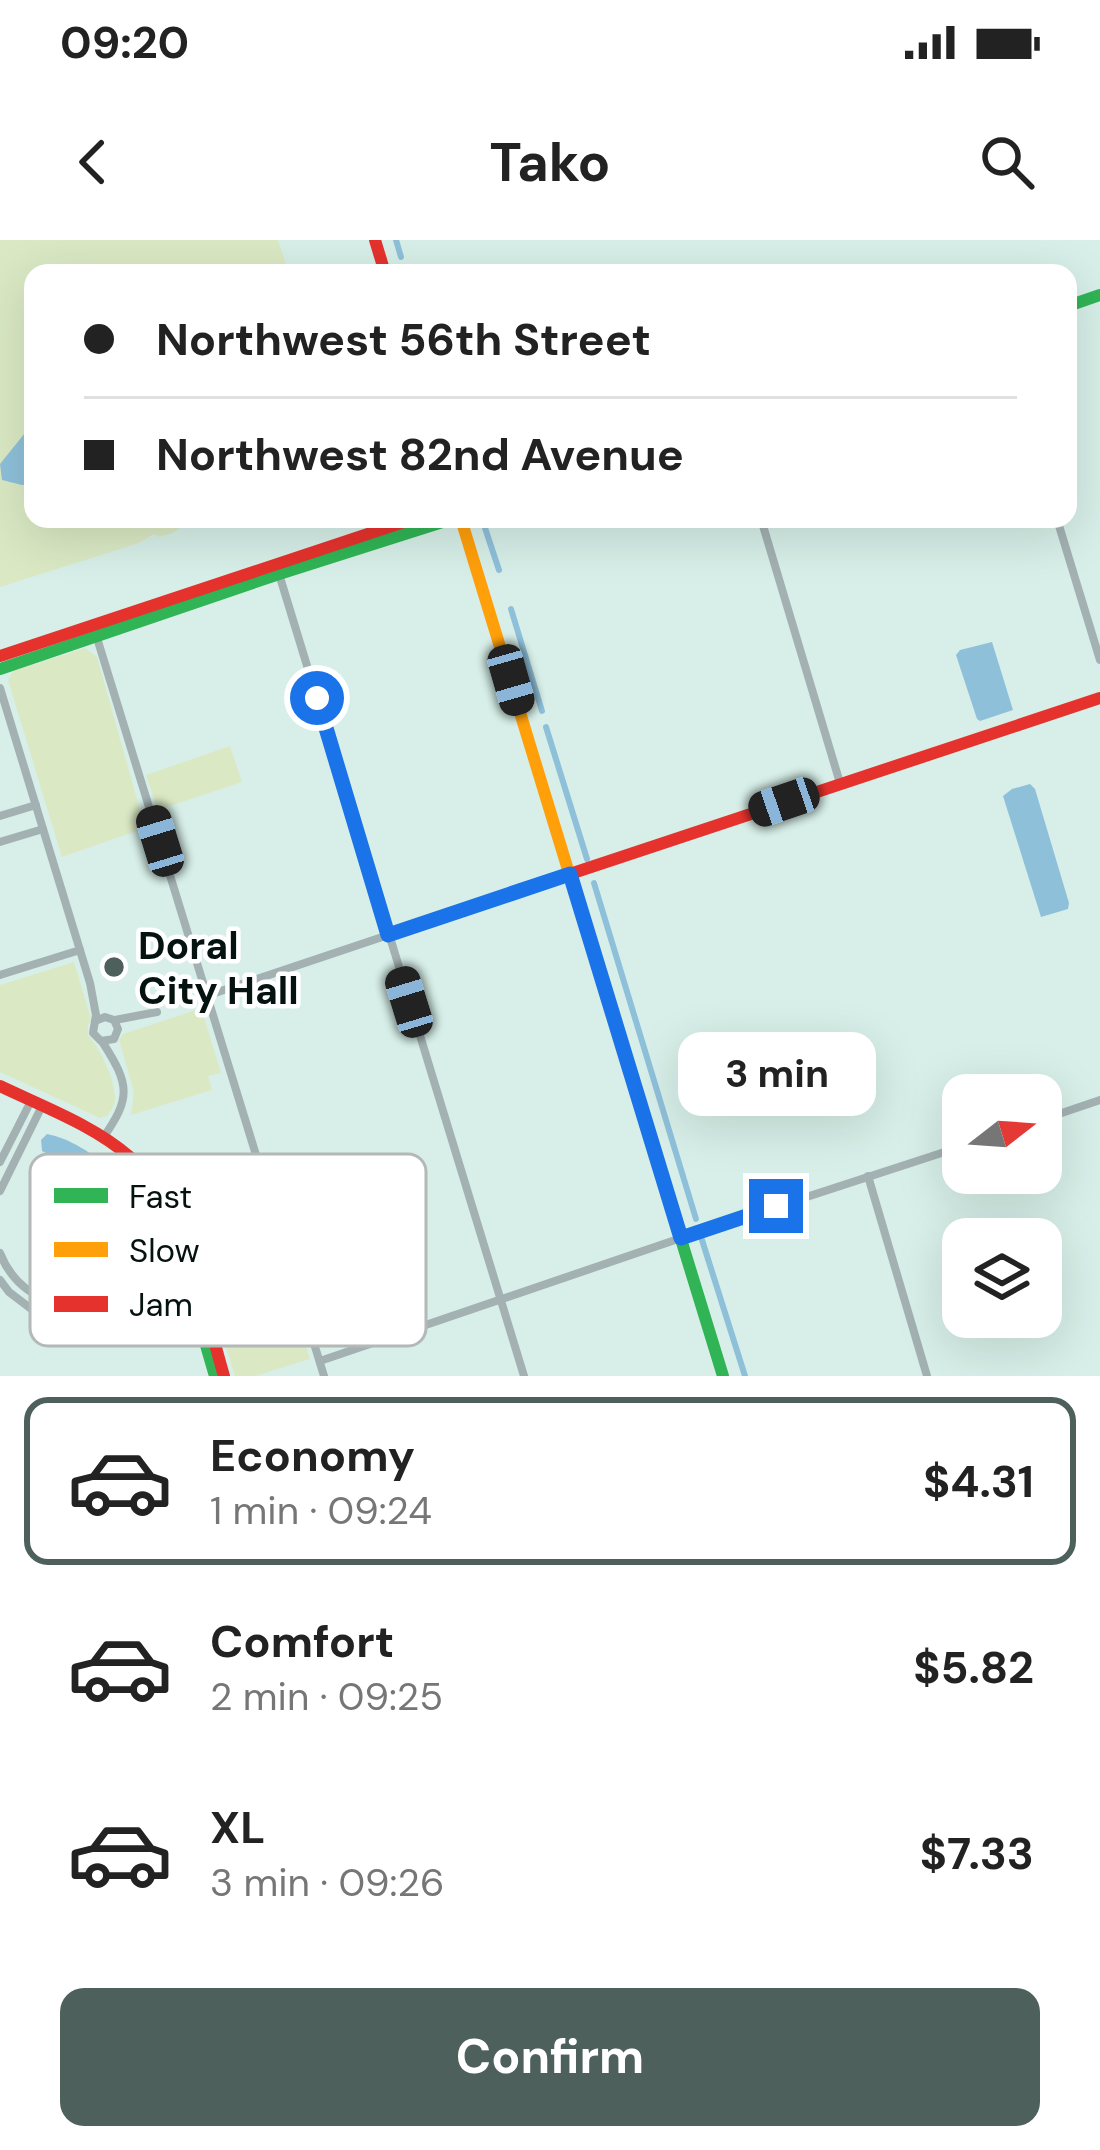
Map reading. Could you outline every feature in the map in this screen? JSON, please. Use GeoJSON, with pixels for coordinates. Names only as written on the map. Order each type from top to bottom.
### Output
{"type":"FeatureCollection","features":[{"type":"Feature","properties":{"kind":"main road"},"geometry":{"type":"LineString","coordinates":[[0,669],[388,528]]}},
{"type":"Feature","properties":{"kind":"main road"},"geometry":{"type":"LineString","coordinates":[[277,568],[420,528]]}},
{"type":"Feature","properties":{"kind":"main road"},"geometry":{"type":"LineString","coordinates":[[464,528],[723,1376]]}},
{"type":"Feature","properties":{"kind":"main road"},"geometry":{"type":"LineString","coordinates":[[0,656],[95,631]]}},
{"type":"Feature","properties":{"kind":"main road"},"geometry":{"type":"LineString","coordinates":[[570,874],[1100,698]]}},
{"type":"Feature","properties":{"kind":"main road"},"geometry":{"type":"LineString","coordinates":[[0,1086],[109,1142],[120,1154]]}},
{"type":"Feature","properties":{"kind":"main road"},"geometry":{"type":"LineString","coordinates":[[208,1346],[215,1376]]}},
{"type":"Feature","properties":{"kind":"main road"},"geometry":{"type":"LineString","coordinates":[[213,1346],[224,1376]]}},
{"type":"Feature","properties":{"kind":"street"},"geometry":{"type":"LineString","coordinates":[[764,528],[839,783]]}},
{"type":"Feature","properties":{"kind":"street"},"geometry":{"type":"LineString","coordinates":[[1060,528],[1100,660]]}},
{"type":"Feature","properties":{"kind":"street"},"geometry":{"type":"LineString","coordinates":[[277,568],[524,1376]]}},
{"type":"Feature","properties":{"kind":"street"},"geometry":{"type":"LineString","coordinates":[[95,631],[255,1154]]}},
{"type":"Feature","properties":{"kind":"street"},"geometry":{"type":"LineString","coordinates":[[0,688],[90,982],[93,1034],[116,1066],[125,1096],[109,1142]]}},
{"type":"Feature","properties":{"kind":"street"},"geometry":{"type":"LineString","coordinates":[[0,816],[36,806]]}},
{"type":"Feature","properties":{"kind":"street"},"geometry":{"type":"LineString","coordinates":[[0,842],[44,830]]}},
{"type":"Feature","properties":{"kind":"street"},"geometry":{"type":"LineString","coordinates":[[206,996],[570,874]]}},
{"type":"Feature","properties":{"kind":"street"},"geometry":{"type":"LineString","coordinates":[[0,975],[80,950]]}},
{"type":"Feature","properties":{"kind":"street"},"geometry":{"type":"LineString","coordinates":[[90,982],[111,1019],[116,1066]]}},
{"type":"Feature","properties":{"kind":"street"},"geometry":{"type":"LineString","coordinates":[[95,1022],[101,1017],[157,1012]]}},
{"type":"Feature","properties":{"kind":"street"},"geometry":{"type":"LineString","coordinates":[[102,1042],[141,1017]]}},
{"type":"Feature","properties":{"kind":"street"},"geometry":{"type":"LineString","coordinates":[[1062,1113],[1100,1100]]}},
{"type":"Feature","properties":{"kind":"street"},"geometry":{"type":"LineString","coordinates":[[0,1162],[36,1104]]}},
{"type":"Feature","properties":{"kind":"street"},"geometry":{"type":"LineString","coordinates":[[0,1191],[36,1104]]}},
{"type":"Feature","properties":{"kind":"street"},"geometry":{"type":"LineString","coordinates":[[426,1324],[942,1153]]}},
{"type":"Feature","properties":{"kind":"street"},"geometry":{"type":"LineString","coordinates":[[868,1177],[928,1376]]}},
{"type":"Feature","properties":{"kind":"street"},"geometry":{"type":"LineString","coordinates":[[0,1252],[11,1275],[30,1291]]}},
{"type":"Feature","properties":{"kind":"street"},"geometry":{"type":"LineString","coordinates":[[0,1280],[30,1307]]}},
{"type":"Feature","properties":{"kind":"street"},"geometry":{"type":"LineString","coordinates":[[315,1346],[324,1376]]}},
{"type":"Feature","properties":{"kind":"street"},"geometry":{"type":"LineString","coordinates":[[320,1361],[364,1346]]}},
{"type":"Feature","properties":{"kind":"green space"},"geometry":{"type":"Polygon","coordinates":[[[0,240],[278,240],[286,264],[24,264],[24,528],[180,528],[0,587],[0,240]]]}},
{"type":"Feature","properties":{"kind":"green space"},"geometry":{"type":"Polygon","coordinates":[[[85,648],[97,657],[145,828],[62,857],[8,680],[13,671],[85,648]]]}},
{"type":"Feature","properties":{"kind":"green space"},"geometry":{"type":"Polygon","coordinates":[[[230,746],[242,782],[158,810],[146,775],[230,746]]]}},
{"type":"Feature","properties":{"kind":"green space"},"geometry":{"type":"Polygon","coordinates":[[[74,962],[91,1019],[88,1035],[106,1065],[114,1091],[113,1108],[100,1118],[0,1072],[0,985],[74,962]]]}},
{"type":"Feature","properties":{"kind":"green space"},"geometry":{"type":"Polygon","coordinates":[[[202,1011],[221,1073],[208,1076],[212,1090],[131,1115],[134,1092],[119,1040],[123,1034],[202,1011]]]}},
{"type":"Feature","properties":{"kind":"green space"},"geometry":{"type":"Polygon","coordinates":[[[225,1346],[306,1346],[310,1359],[255,1376],[235,1376],[225,1346]]]}},
{"type":"Feature","properties":{"kind":"water"},"geometry":{"type":"Polygon","coordinates":[[[24,434],[24,485],[2,480],[0,464],[24,434]]]}},
{"type":"Feature","properties":{"kind":"water"},"geometry":{"type":"Polygon","coordinates":[[[992,642],[1013,710],[980,721],[956,655],[992,642]]]}},
{"type":"Feature","properties":{"kind":"water"},"geometry":{"type":"Polygon","coordinates":[[[1030,784],[1069,903],[1068,909],[1041,917],[1003,796],[1030,784]]]}},
{"type":"Feature","properties":{"kind":"water"},"geometry":{"type":"Polygon","coordinates":[[[47,1134],[90,1154],[48,1154],[42,1151],[41,1140],[47,1134]]]}},
{"type":"Feature","properties":{"kind":"waterway"},"geometry":{"type":"LineString","coordinates":[[396,240],[401,257]]}},
{"type":"Feature","properties":{"kind":"waterway"},"geometry":{"type":"LineString","coordinates":[[485,528],[499,570]]}},
{"type":"Feature","properties":{"kind":"waterway"},"geometry":{"type":"LineString","coordinates":[[511,609],[542,711]]}},
{"type":"Feature","properties":{"kind":"waterway"},"geometry":{"type":"LineString","coordinates":[[546,727],[587,859]]}},
{"type":"Feature","properties":{"kind":"waterway"},"geometry":{"type":"LineString","coordinates":[[594,883],[696,1219]]}},
{"type":"Feature","properties":{"kind":"waterway"},"geometry":{"type":"LineString","coordinates":[[702,1240],[745,1376]]}},
{"type":"Feature","properties":{"kind":"traffic: fast"},"geometry":{"type":"LineString","coordinates":[[1077,303],[1100,295]]}},
{"type":"Feature","properties":{"kind":"traffic: fast"},"geometry":{"type":"LineString","coordinates":[[0,669],[424,528]]}},
{"type":"Feature","properties":{"kind":"traffic: fast"},"geometry":{"type":"LineString","coordinates":[[637,1096],[723,1376]]}},
{"type":"Feature","properties":{"kind":"traffic: fast"},"geometry":{"type":"LineString","coordinates":[[206,1346],[215,1376]]}},
{"type":"Feature","properties":{"kind":"traffic: slow"},"geometry":{"type":"LineString","coordinates":[[464,528],[637,1096]]}},
{"type":"Feature","properties":{"kind":"traffic: jam"},"geometry":{"type":"LineString","coordinates":[[375,240],[382,264]]}},
{"type":"Feature","properties":{"kind":"traffic: jam"},"geometry":{"type":"LineString","coordinates":[[0,656],[386,528]]}},
{"type":"Feature","properties":{"kind":"traffic: jam"},"geometry":{"type":"LineString","coordinates":[[570,874],[1100,698]]}},
{"type":"Feature","properties":{"kind":"traffic: jam"},"geometry":{"type":"LineString","coordinates":[[0,1086],[68,1117],[126,1154]]}},
{"type":"Feature","properties":{"kind":"traffic: jam"},"geometry":{"type":"LineString","coordinates":[[216,1346],[224,1376]]}},
{"type":"Feature","properties":{"kind":"place","name":"Doral City Hall"},"geometry":{"type":"Point","coordinates":[114,967]}},
{"type":"Feature","properties":{"kind":"route"},"geometry":{"type":"LineString","coordinates":[[317,698],[388,935],[570,874],[681,1238],[776,1206]]}}]}
